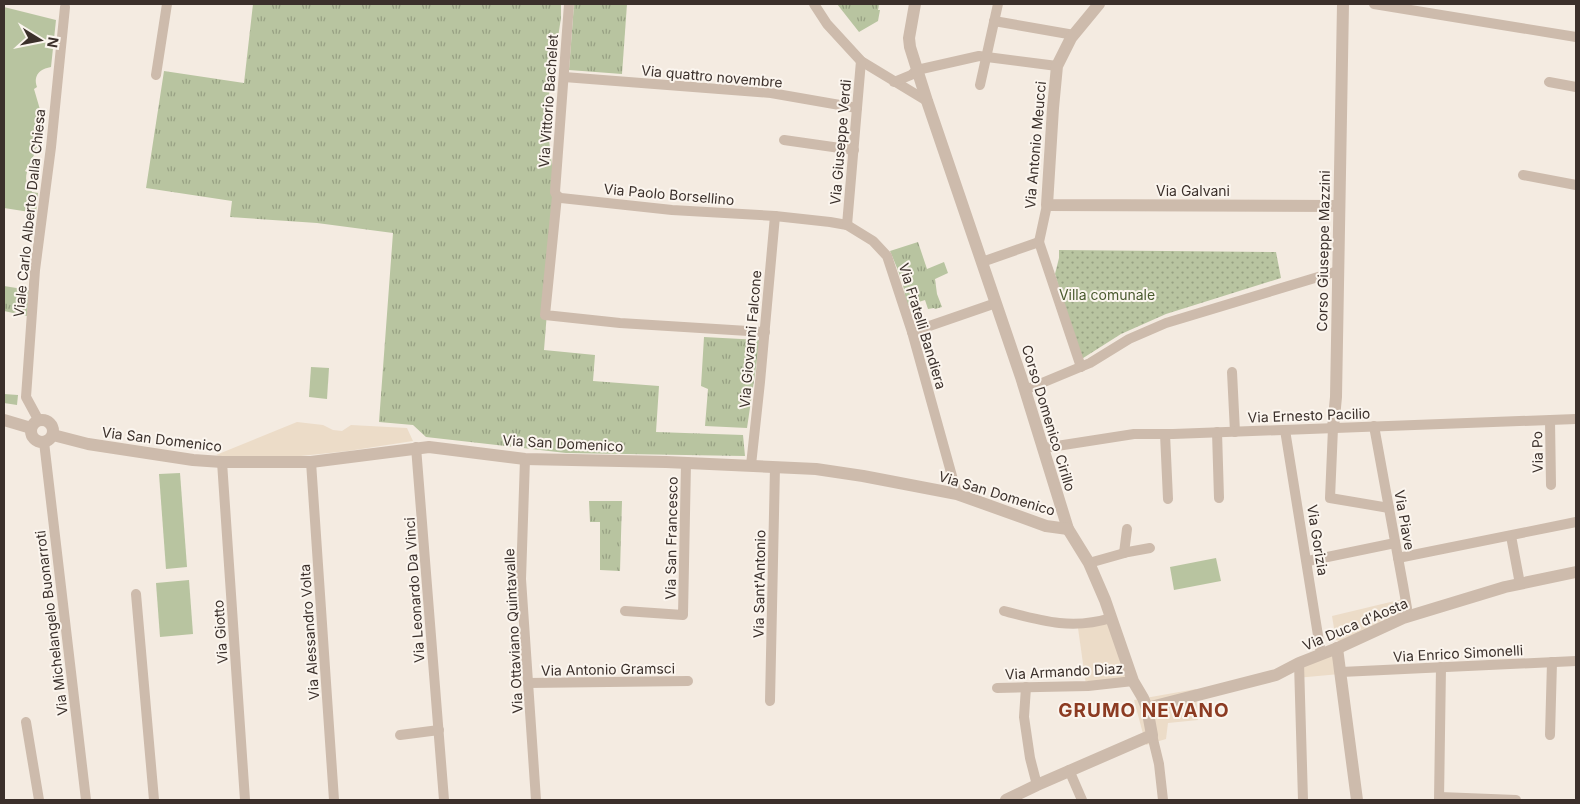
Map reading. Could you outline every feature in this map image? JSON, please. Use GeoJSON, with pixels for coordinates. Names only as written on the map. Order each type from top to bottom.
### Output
{"type":"FeatureCollection","features":[{"type":"Feature","properties":{"kind":"street"},"geometry":{"type":"LineString","coordinates":[[156,75],[166,4]]}},
{"type":"Feature","properties":{"kind":"street","name":"Via Vittorio Bachelet"},"geometry":{"type":"LineString","coordinates":[[569,4],[555,192],[559,197],[544,315],[765,332]]}},
{"type":"Feature","properties":{"kind":"street"},"geometry":{"type":"LineString","coordinates":[[814,4],[827,24],[862,61],[928,103]]}},
{"type":"Feature","properties":{"kind":"street","name":"Corso Domenico Cirillo"},"geometry":{"type":"LineString","coordinates":[[915,4],[909,38],[917,70],[1025,390],[1068,529],[1089,562],[1133,681],[1145,703],[1151,730]]}},
{"type":"Feature","properties":{"kind":"street"},"geometry":{"type":"LineString","coordinates":[[980,85],[998,4]]}},
{"type":"Feature","properties":{"kind":"street","name":"Via Antonio Meucci"},"geometry":{"type":"LineString","coordinates":[[1039,242],[1046,204],[1052,108],[1058,66],[1074,35],[1099,4]]}},
{"type":"Feature","properties":{"kind":"street","name":"Corso Giuseppe Mazzini"},"geometry":{"type":"LineString","coordinates":[[1343,4],[1336,397],[1330,498],[1389,508]]}},
{"type":"Feature","properties":{"kind":"street"},"geometry":{"type":"LineString","coordinates":[[1374,4],[1576,37]]}},
{"type":"Feature","properties":{"kind":"street","name":"Viale Carlo Alberto Dalla Chiesa"},"geometry":{"type":"LineString","coordinates":[[35,425],[26,397],[35,270],[51,147],[65,7]]}},
{"type":"Feature","properties":{"kind":"street"},"geometry":{"type":"LineString","coordinates":[[994,21],[1074,35]]}},
{"type":"Feature","properties":{"kind":"street"},"geometry":{"type":"LineString","coordinates":[[894,82],[911,75],[917,70],[979,56],[1058,66]]}},
{"type":"Feature","properties":{"kind":"street","name":"Via Giuseppe Verdi"},"geometry":{"type":"LineString","coordinates":[[847,225],[862,61]]}},
{"type":"Feature","properties":{"kind":"street","name":"Via quattro novembre"},"geometry":{"type":"LineString","coordinates":[[564,77],[771,93],[857,108]]}},
{"type":"Feature","properties":{"kind":"street"},"geometry":{"type":"LineString","coordinates":[[1549,82],[1576,86]]}},
{"type":"Feature","properties":{"kind":"street"},"geometry":{"type":"LineString","coordinates":[[784,140],[854,150]]}},
{"type":"Feature","properties":{"kind":"street"},"geometry":{"type":"LineString","coordinates":[[1523,175],[1576,185]]}},
{"type":"Feature","properties":{"kind":"street","name":"Via Paolo Borsellino"},"geometry":{"type":"LineString","coordinates":[[559,197],[672,210],[776,216]]}},
{"type":"Feature","properties":{"kind":"street","name":"Via Galvani"},"geometry":{"type":"LineString","coordinates":[[1046,204],[1339,206]]}},
{"type":"Feature","properties":{"kind":"street","name":"Via Fratelli Bandiera"},"geometry":{"type":"LineString","coordinates":[[776,216],[847,225],[873,241],[887,256],[912,332],[957,494]]}},
{"type":"Feature","properties":{"kind":"street","name":"Via Giovanni Falcone"},"geometry":{"type":"LineString","coordinates":[[751,465],[776,216]]}},
{"type":"Feature","properties":{"kind":"street"},"geometry":{"type":"LineString","coordinates":[[982,262],[1039,242],[1081,366]]}},
{"type":"Feature","properties":{"kind":"street"},"geometry":{"type":"LineString","coordinates":[[1025,390],[1081,366],[1129,340],[1166,323],[1338,271]]}},
{"type":"Feature","properties":{"kind":"street"},"geometry":{"type":"LineString","coordinates":[[912,332],[996,303]]}},
{"type":"Feature","properties":{"kind":"street"},"geometry":{"type":"LineString","coordinates":[[1232,372],[1235,432]]}},
{"type":"Feature","properties":{"kind":"street","name":"Via Ernesto Pacilio"},"geometry":{"type":"LineString","coordinates":[[1044,448],[1134,434],[1576,419]]}},
{"type":"Feature","properties":{"kind":"street"},"geometry":{"type":"LineString","coordinates":[[4,420],[35,425],[45,420],[51,424],[48,438],[40,442],[34,439],[32,436],[35,425]]}},
{"type":"Feature","properties":{"kind":"street","name":"Via Po"},"geometry":{"type":"LineString","coordinates":[[1550,420],[1551,485]]}},
{"type":"Feature","properties":{"kind":"street","name":"Via Piave"},"geometry":{"type":"LineString","coordinates":[[1374,426],[1407,608],[1403,618]]}},
{"type":"Feature","properties":{"kind":"street","name":"Via Gorizia"},"geometry":{"type":"LineString","coordinates":[[1285,430],[1322,654]]}},
{"type":"Feature","properties":{"kind":"street"},"geometry":{"type":"LineString","coordinates":[[1217,432],[1220,498]]}},
{"type":"Feature","properties":{"kind":"street"},"geometry":{"type":"LineString","coordinates":[[1166,434],[1168,499]]}},
{"type":"Feature","properties":{"kind":"street","name":"Via San Domenico"},"geometry":{"type":"LineString","coordinates":[[48,438],[193,460],[222,462],[311,462],[416,447],[446,448],[525,463],[686,463],[816,469],[957,494],[1046,526],[1068,529]]}},
{"type":"Feature","properties":{"kind":"street","name":"Via Michelangelo Buonarroti"},"geometry":{"type":"LineString","coordinates":[[48,438],[86,800]]}},
{"type":"Feature","properties":{"kind":"street","name":"Via Leonardo Da Vinci"},"geometry":{"type":"LineString","coordinates":[[416,447],[444,800]]}},
{"type":"Feature","properties":{"kind":"street","name":"Via Giotto"},"geometry":{"type":"LineString","coordinates":[[222,462],[245,800]]}},
{"type":"Feature","properties":{"kind":"street","name":"Via Alessandro Volta"},"geometry":{"type":"LineString","coordinates":[[311,462],[334,800]]}},
{"type":"Feature","properties":{"kind":"street","name":"Via Ottaviano Quintavalle"},"geometry":{"type":"LineString","coordinates":[[525,463],[521,579],[536,800]]}},
{"type":"Feature","properties":{"kind":"street","name":"Via San Francesco"},"geometry":{"type":"LineString","coordinates":[[625,611],[683,615],[686,463]]}},
{"type":"Feature","properties":{"kind":"street","name":"Via Sant'Antonio"},"geometry":{"type":"LineString","coordinates":[[770,701],[775,466]]}},
{"type":"Feature","properties":{"kind":"street"},"geometry":{"type":"LineString","coordinates":[[1398,558],[1576,522]]}},
{"type":"Feature","properties":{"kind":"street"},"geometry":{"type":"LineString","coordinates":[[1124,553],[1127,529]]}},
{"type":"Feature","properties":{"kind":"street"},"geometry":{"type":"LineString","coordinates":[[1511,536],[1520,584]]}},
{"type":"Feature","properties":{"kind":"street"},"geometry":{"type":"LineString","coordinates":[[1308,561],[1395,543]]}},
{"type":"Feature","properties":{"kind":"street"},"geometry":{"type":"LineString","coordinates":[[1089,562],[1150,548]]}},
{"type":"Feature","properties":{"kind":"street","name":"Via Duca d'Aosta"},"geometry":{"type":"LineString","coordinates":[[1145,703],[1276,675],[1403,618],[1520,584],[1576,572]]}},
{"type":"Feature","properties":{"kind":"street"},"geometry":{"type":"LineString","coordinates":[[136,594],[154,800]]}},
{"type":"Feature","properties":{"kind":"street"},"geometry":{"type":"LineString","coordinates":[[1004,611],[1064,625],[1092,624],[1111,618]]}},
{"type":"Feature","properties":{"kind":"street"},"geometry":{"type":"LineString","coordinates":[[1337,648],[1357,800]]}},
{"type":"Feature","properties":{"kind":"street","name":"Via Enrico Simonelli"},"geometry":{"type":"LineString","coordinates":[[1341,672],[1576,661]]}},
{"type":"Feature","properties":{"kind":"street"},"geometry":{"type":"LineString","coordinates":[[1550,735],[1552,662]]}},
{"type":"Feature","properties":{"kind":"street"},"geometry":{"type":"LineString","coordinates":[[1299,664],[1303,800]]}},
{"type":"Feature","properties":{"kind":"street"},"geometry":{"type":"LineString","coordinates":[[1441,667],[1439,799],[1516,800]]}},
{"type":"Feature","properties":{"kind":"street","name":"Via Antonio Gramsci"},"geometry":{"type":"LineString","coordinates":[[528,683],[688,681]]}},
{"type":"Feature","properties":{"kind":"street","name":"Via Armando Diaz"},"geometry":{"type":"LineString","coordinates":[[997,688],[1088,686],[1133,681]]}},
{"type":"Feature","properties":{"kind":"street"},"geometry":{"type":"LineString","coordinates":[[1026,687],[1024,718],[1030,758],[1037,785]]}},
{"type":"Feature","properties":{"kind":"street"},"geometry":{"type":"LineString","coordinates":[[26,722],[39,800]]}},
{"type":"Feature","properties":{"kind":"street"},"geometry":{"type":"LineString","coordinates":[[400,735],[438,730]]}},
{"type":"Feature","properties":{"kind":"street"},"geometry":{"type":"LineString","coordinates":[[1006,800],[1024,796],[1037,785],[1151,730],[1159,764],[1163,800]]}},
{"type":"Feature","properties":{"kind":"street"},"geometry":{"type":"LineString","coordinates":[[1069,770],[1082,800]]}},
{"type":"Feature","properties":{"kind":"green space"},"geometry":{"type":"Polygon","coordinates":[[[253,4],[561,4],[561,18],[546,114],[556,200],[544,350],[595,355],[593,381],[659,386],[656,432],[743,435],[745,456],[566,453],[426,437],[413,425],[379,422],[393,233],[317,223],[230,217],[232,201],[146,188],[164,71],[244,83],[253,4]]]}},
{"type":"Feature","properties":{"kind":"green space"},"geometry":{"type":"Polygon","coordinates":[[[574,4],[627,4],[622,74],[569,70],[574,4]]]}},
{"type":"Feature","properties":{"kind":"green space"},"geometry":{"type":"Polygon","coordinates":[[[837,4],[879,4],[878,21],[859,32],[837,4]]]}},
{"type":"Feature","properties":{"kind":"green space"},"geometry":{"type":"Polygon","coordinates":[[[4,7],[56,20],[51,67],[38,73],[36,79],[37,87],[34,89],[41,113],[43,113],[42,132],[38,148],[36,148],[25,171],[27,172],[26,181],[32,192],[38,193],[36,213],[4,208],[4,7]]]}},
{"type":"Feature","properties":{"kind":"green space"},"geometry":{"type":"Polygon","coordinates":[[[918,242],[927,269],[944,262],[948,273],[935,279],[937,294],[942,307],[928,309],[925,300],[906,306],[903,285],[890,251],[918,242]]]}},
{"type":"Feature","properties":{"kind":"green space","name":"Villa comunale"},"geometry":{"type":"Polygon","coordinates":[[[1059,250],[1276,252],[1281,278],[1166,314],[1121,334],[1080,360],[1055,274],[1059,250]]]}},
{"type":"Feature","properties":{"kind":"green space"},"geometry":{"type":"Polygon","coordinates":[[[4,286],[29,290],[27,316],[4,311],[4,286]]]}},
{"type":"Feature","properties":{"kind":"green space"},"geometry":{"type":"Polygon","coordinates":[[[704,337],[760,340],[747,428],[705,426],[708,389],[701,386],[704,337]]]}},
{"type":"Feature","properties":{"kind":"green space"},"geometry":{"type":"Polygon","coordinates":[[[311,367],[329,368],[327,399],[309,397],[311,367]]]}},
{"type":"Feature","properties":{"kind":"green space"},"geometry":{"type":"Polygon","coordinates":[[[4,394],[18,395],[17,405],[4,403],[4,394]]]}},
{"type":"Feature","properties":{"kind":"green space"},"geometry":{"type":"Polygon","coordinates":[[[180,473],[187,567],[166,569],[159,474],[180,473]]]}},
{"type":"Feature","properties":{"kind":"green space"},"geometry":{"type":"Polygon","coordinates":[[[589,501],[622,501],[620,571],[600,570],[600,522],[590,522],[589,501]]]}},
{"type":"Feature","properties":{"kind":"green space"},"geometry":{"type":"Polygon","coordinates":[[[1216,558],[1221,581],[1174,590],[1170,567],[1216,558]]]}},
{"type":"Feature","properties":{"kind":"green space"},"geometry":{"type":"Polygon","coordinates":[[[189,580],[193,634],[160,637],[156,583],[189,580]]]}},
{"type":"Feature","properties":{"kind":"shaded area"},"geometry":{"type":"Polygon","coordinates":[[[297,422],[323,425],[333,430],[342,431],[351,425],[407,428],[413,441],[348,451],[282,458],[224,457],[216,455],[297,422]]]}},
{"type":"Feature","properties":{"kind":"shaded area"},"geometry":{"type":"Polygon","coordinates":[[[1403,599],[1407,611],[1344,642],[1336,640],[1332,616],[1403,599]]]}},
{"type":"Feature","properties":{"kind":"shaded area"},"geometry":{"type":"Polygon","coordinates":[[[1108,622],[1128,678],[1086,685],[1078,628],[1108,622]]]}},
{"type":"Feature","properties":{"kind":"shaded area"},"geometry":{"type":"Polygon","coordinates":[[[1336,644],[1340,674],[1296,678],[1295,659],[1336,644]]]}},
{"type":"Feature","properties":{"kind":"shaded area"},"geometry":{"type":"Polygon","coordinates":[[[1196,689],[1198,720],[1168,723],[1166,739],[1146,745],[1134,700],[1196,689]]]}},
{"type":"Feature","properties":{"kind":"district","name":"GRUMO NEVANO"},"geometry":{"type":"Point","coordinates":[1144,710]}}]}
